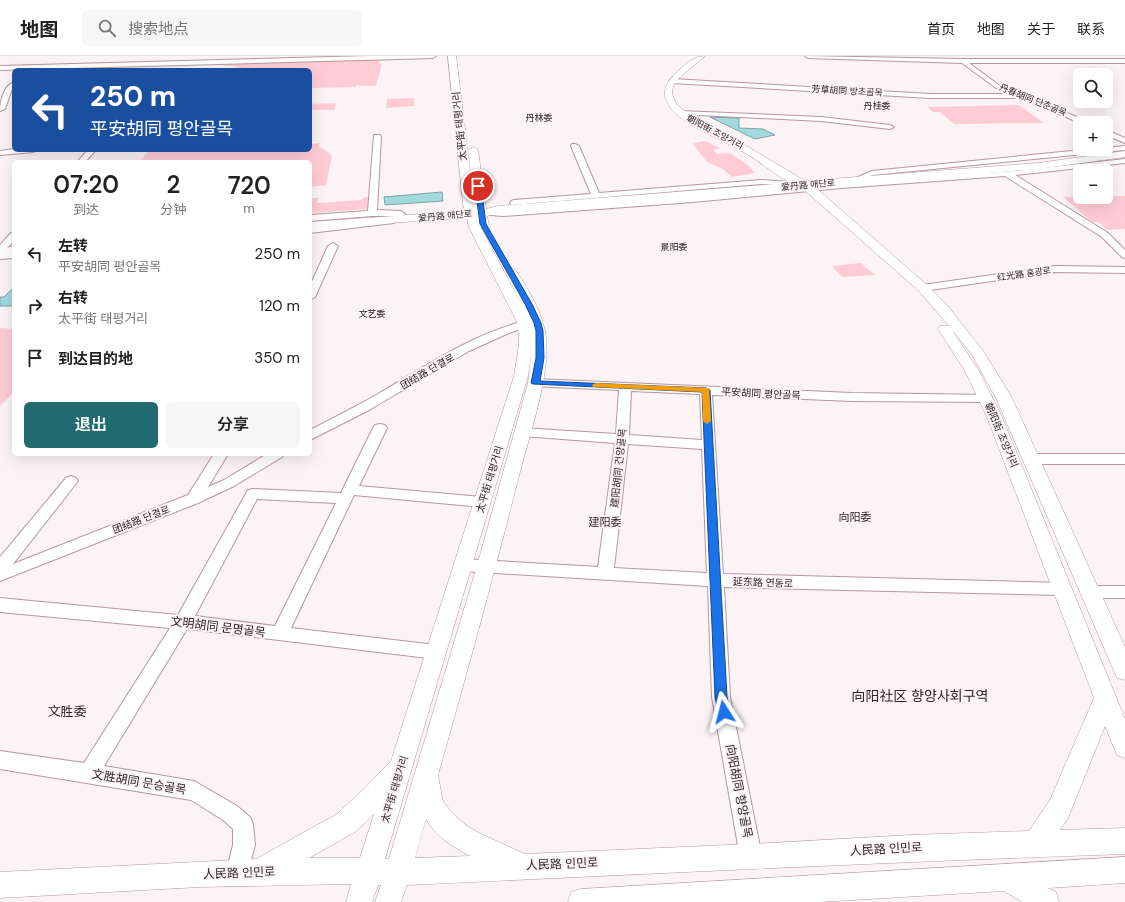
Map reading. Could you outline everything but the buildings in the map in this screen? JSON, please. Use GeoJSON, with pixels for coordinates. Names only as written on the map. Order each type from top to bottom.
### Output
{"type":"FeatureCollection","features":[{"type":"Feature","properties":{"kind":"main road","name":"太平街 태평거리"},"geometry":{"type":"LineString","coordinates":[[452,56],[467,199],[480,210]]}},
{"type":"Feature","properties":{"kind":"main road","name":"太平街 태평거리"},"geometry":{"type":"LineString","coordinates":[[460,56],[465,86]]}},
{"type":"Feature","properties":{"kind":"main road"},"geometry":{"type":"LineString","coordinates":[[672,81],[701,56]]}},
{"type":"Feature","properties":{"kind":"main road","name":"朝阳街 조양거리"},"geometry":{"type":"LineString","coordinates":[[672,81],[669,87],[668,96],[672,104],[680,113],[700,126],[755,154],[834,209],[923,288],[942,308],[976,352],[1004,398],[1125,671]]}},
{"type":"Feature","properties":{"kind":"main road","name":"太平街 태평거리"},"geometry":{"type":"LineString","coordinates":[[388,902],[487,566],[535,383],[540,358],[539,331],[529,304],[483,224],[472,142]]}},
{"type":"Feature","properties":{"kind":"main road","name":"爱丹路 애단로"},"geometry":{"type":"LineString","coordinates":[[1113,153],[1125,151]]}},
{"type":"Feature","properties":{"kind":"main road","name":"爱丹路 애단로"},"geometry":{"type":"LineString","coordinates":[[312,224],[800,185],[862,177],[1001,166],[1087,156]]}},
{"type":"Feature","properties":{"kind":"main road","name":"爱丹路 애단로"},"geometry":{"type":"LineString","coordinates":[[800,185],[844,184],[1038,166],[1093,156]]}},
{"type":"Feature","properties":{"kind":"main road","name":"爱丹路 애단로"},"geometry":{"type":"LineString","coordinates":[[1111,156],[1124,160]]}},
{"type":"Feature","properties":{"kind":"main road"},"geometry":{"type":"LineString","coordinates":[[834,209],[830,195],[835,189],[844,184]]}},
{"type":"Feature","properties":{"kind":"main road","name":"朝阳街 조양거리"},"geometry":{"type":"LineString","coordinates":[[800,185],[911,289],[954,340],[973,372],[986,398],[1012,459],[1125,747]]}},
{"type":"Feature","properties":{"kind":"main road","name":"太平街 태평거리"},"geometry":{"type":"LineString","coordinates":[[359,902],[521,376],[526,345],[525,324],[475,227],[480,210]]}},
{"type":"Feature","properties":{"kind":"main road"},"geometry":{"type":"LineString","coordinates":[[1036,844],[1059,809],[1105,698]]}},
{"type":"Feature","properties":{"kind":"main road"},"geometry":{"type":"LineString","coordinates":[[247,873],[346,823],[373,798],[402,764]]}},
{"type":"Feature","properties":{"kind":"main road"},"geometry":{"type":"LineString","coordinates":[[428,766],[427,791],[436,812],[446,826],[462,838],[523,866]]}},
{"type":"Feature","properties":{"kind":"main road","name":"人民路 인민로"},"geometry":{"type":"LineString","coordinates":[[0,885],[247,873],[398,872],[751,857],[911,848],[1125,841]]}},
{"type":"Feature","properties":{"kind":"main road"},"geometry":{"type":"LineString","coordinates":[[581,902],[1125,870]]}},
{"type":"Feature","properties":{"kind":"main road"},"geometry":{"type":"LineString","coordinates":[[1008,878],[1046,902]]}},
{"type":"Feature","properties":{"kind":"street"},"geometry":{"type":"LineString","coordinates":[[0,68],[433,56]]}},
{"type":"Feature","properties":{"kind":"street"},"geometry":{"type":"LineString","coordinates":[[808,56],[962,61],[1125,61]]}},
{"type":"Feature","properties":{"kind":"street","name":"丹春胡同 단춘골목"},"geometry":{"type":"LineString","coordinates":[[962,61],[998,87],[1073,118]]}},
{"type":"Feature","properties":{"kind":"street"},"geometry":{"type":"LineString","coordinates":[[168,68],[171,64]]}},
{"type":"Feature","properties":{"kind":"street","name":"芳草胡同 방초골목"},"geometry":{"type":"LineString","coordinates":[[672,81],[923,96],[1022,96]]}},
{"type":"Feature","properties":{"kind":"street"},"geometry":{"type":"LineString","coordinates":[[0,118],[5,109],[9,88],[12,86]]}},
{"type":"Feature","properties":{"kind":"street"},"geometry":{"type":"LineString","coordinates":[[680,113],[821,119],[890,127]]}},
{"type":"Feature","properties":{"kind":"street"},"geometry":{"type":"LineString","coordinates":[[1113,135],[1125,141]]}},
{"type":"Feature","properties":{"kind":"street"},"geometry":{"type":"LineString","coordinates":[[372,213],[377,137]]}},
{"type":"Feature","properties":{"kind":"street"},"geometry":{"type":"LineString","coordinates":[[575,146],[596,196]]}},
{"type":"Feature","properties":{"kind":"street","name":"爱丹路 애단로"},"geometry":{"type":"LineString","coordinates":[[1113,151],[1125,148]]}},
{"type":"Feature","properties":{"kind":"street"},"geometry":{"type":"LineString","coordinates":[[0,153],[12,152]]}},
{"type":"Feature","properties":{"kind":"street"},"geometry":{"type":"LineString","coordinates":[[83,160],[90,152]]}},
{"type":"Feature","properties":{"kind":"street","name":"爱丹路 애단로"},"geometry":{"type":"LineString","coordinates":[[844,184],[1006,173],[1124,160]]}},
{"type":"Feature","properties":{"kind":"street"},"geometry":{"type":"LineString","coordinates":[[1006,173],[1101,232],[1125,255]]}},
{"type":"Feature","properties":{"kind":"street","name":"爱丹路 애단로"},"geometry":{"type":"LineString","coordinates":[[480,210],[496,204],[761,182],[800,185]]}},
{"type":"Feature","properties":{"kind":"street","name":"爱丹路 애단로"},"geometry":{"type":"LineString","coordinates":[[312,218],[372,213],[400,217]]}},
{"type":"Feature","properties":{"kind":"street","name":"爱丹路 애단로"},"geometry":{"type":"LineString","coordinates":[[312,230],[371,224],[400,217]]}},
{"type":"Feature","properties":{"kind":"street"},"geometry":{"type":"LineString","coordinates":[[312,293],[333,246]]}},
{"type":"Feature","properties":{"kind":"street","name":"红光路 홍광로"},"geometry":{"type":"LineString","coordinates":[[923,288],[1054,269],[1125,270]]}},
{"type":"Feature","properties":{"kind":"street","name":"团结路 단결로"},"geometry":{"type":"LineString","coordinates":[[312,435],[369,405],[435,365],[474,344],[525,324]]}},
{"type":"Feature","properties":{"kind":"street","name":"平安胡同 평안골목"},"geometry":{"type":"LineString","coordinates":[[535,383],[852,397],[986,398]]}},
{"type":"Feature","properties":{"kind":"street","name":"建阳胡同 건양골목"},"geometry":{"type":"LineString","coordinates":[[605,574],[622,439],[625,386]]}},
{"type":"Feature","properties":{"kind":"street","name":"向阳胡同 향양골목"},"geometry":{"type":"LineString","coordinates":[[706,390],[714,580],[721,697],[751,857]]}},
{"type":"Feature","properties":{"kind":"street"},"geometry":{"type":"LineString","coordinates":[[279,634],[349,494],[380,428]]}},
{"type":"Feature","properties":{"kind":"street"},"geometry":{"type":"LineString","coordinates":[[522,432],[708,445]]}},
{"type":"Feature","properties":{"kind":"street"},"geometry":{"type":"LineString","coordinates":[[193,499],[220,456]]}},
{"type":"Feature","properties":{"kind":"street","name":"团结路 단결로"},"geometry":{"type":"LineString","coordinates":[[0,575],[193,499],[229,483],[275,456]]}},
{"type":"Feature","properties":{"kind":"street"},"geometry":{"type":"LineString","coordinates":[[1030,459],[1125,459]]}},
{"type":"Feature","properties":{"kind":"street"},"geometry":{"type":"LineString","coordinates":[[0,568],[71,481]]}},
{"type":"Feature","properties":{"kind":"street"},"geometry":{"type":"LineString","coordinates":[[89,773],[183,622],[253,494],[349,494],[482,502]]}},
{"type":"Feature","properties":{"kind":"street","name":"延东路 연동로"},"geometry":{"type":"LineString","coordinates":[[463,564],[714,580],[1063,589]]}},
{"type":"Feature","properties":{"kind":"street"},"geometry":{"type":"LineString","coordinates":[[1090,592],[1125,592]]}},
{"type":"Feature","properties":{"kind":"street","name":"文明胡同 문명골목"},"geometry":{"type":"LineString","coordinates":[[0,605],[183,622],[436,652]]}},
{"type":"Feature","properties":{"kind":"street","name":"文胜胡同 문승골목"},"geometry":{"type":"LineString","coordinates":[[0,760],[89,773],[194,791],[230,812],[243,824],[247,873]]}},
{"type":"Feature","properties":{"kind":"shaded area"},"geometry":{"type":"Polygon","coordinates":[[[384,59],[383,61],[379,61],[379,63],[382,64],[376,86],[356,85],[356,87],[312,88],[312,68],[236,68],[237,66],[222,66],[235,64],[384,59]]]}},
{"type":"Feature","properties":{"kind":"shaded area"},"geometry":{"type":"Polygon","coordinates":[[[414,98],[414,106],[386,108],[387,99],[414,98]]]}},
{"type":"Feature","properties":{"kind":"shaded area"},"geometry":{"type":"Polygon","coordinates":[[[336,103],[334,110],[312,110],[312,104],[336,103]]]}},
{"type":"Feature","properties":{"kind":"shaded area"},"geometry":{"type":"Polygon","coordinates":[[[1019,105],[1044,123],[954,124],[940,112],[933,112],[927,107],[1019,105]]]}},
{"type":"Feature","properties":{"kind":"shaded area"},"geometry":{"type":"Polygon","coordinates":[[[705,141],[720,148],[713,150],[717,154],[730,153],[749,166],[755,173],[732,177],[723,169],[707,162],[692,143],[705,141]]]}},
{"type":"Feature","properties":{"kind":"shaded area"},"geometry":{"type":"Polygon","coordinates":[[[320,143],[319,147],[327,151],[332,156],[326,185],[312,187],[312,160],[141,160],[148,152],[312,152],[312,144],[320,143]]]}},
{"type":"Feature","properties":{"kind":"shaded area"},"geometry":{"type":"Polygon","coordinates":[[[1113,196],[1125,196],[1125,229],[1107,230],[1098,222],[1092,222],[1063,197],[1073,197],[1073,204],[1113,204],[1113,196]]]}},
{"type":"Feature","properties":{"kind":"shaded area"},"geometry":{"type":"Polygon","coordinates":[[[365,197],[369,197],[368,209],[312,213],[312,198],[318,198],[317,203],[361,200],[365,197]]]}},
{"type":"Feature","properties":{"kind":"shaded area"},"geometry":{"type":"Polygon","coordinates":[[[861,263],[875,275],[842,277],[832,266],[861,263]]]}},
{"type":"Feature","properties":{"kind":"shaded area"},"geometry":{"type":"Polygon","coordinates":[[[0,328],[12,329],[12,394],[0,406],[0,328]]]}},
{"type":"Feature","properties":{"kind":"slow traffic"},"geometry":{"type":"LineString","coordinates":[[596,385],[706,390],[707,421]]}},
{"type":"Feature","properties":{"kind":"district","name":"丹桂委"},"geometry":{"type":"Point","coordinates":[877,106]}},
{"type":"Feature","properties":{"kind":"district","name":"丹林委"},"geometry":{"type":"Point","coordinates":[539,118]}},
{"type":"Feature","properties":{"kind":"district","name":"景阳委"},"geometry":{"type":"Point","coordinates":[674,247]}},
{"type":"Feature","properties":{"kind":"district","name":"文艺委"},"geometry":{"type":"Point","coordinates":[372,314]}},
{"type":"Feature","properties":{"kind":"district","name":"向阳委"},"geometry":{"type":"Point","coordinates":[855,517]}},
{"type":"Feature","properties":{"kind":"district","name":"建阳委"},"geometry":{"type":"Point","coordinates":[605,522]}},
{"type":"Feature","properties":{"kind":"district","name":"向阳社区 향양사회구역"},"geometry":{"type":"Point","coordinates":[920,696]}},
{"type":"Feature","properties":{"kind":"district","name":"文胜委"},"geometry":{"type":"Point","coordinates":[67,711]}},
{"type":"Feature","properties":{"kind":"route"},"geometry":{"type":"LineString","coordinates":[[478,186],[483,224],[529,304],[537,323],[539,331],[540,358],[535,383],[706,390],[714,580],[721,697],[724,712]]}}]}
